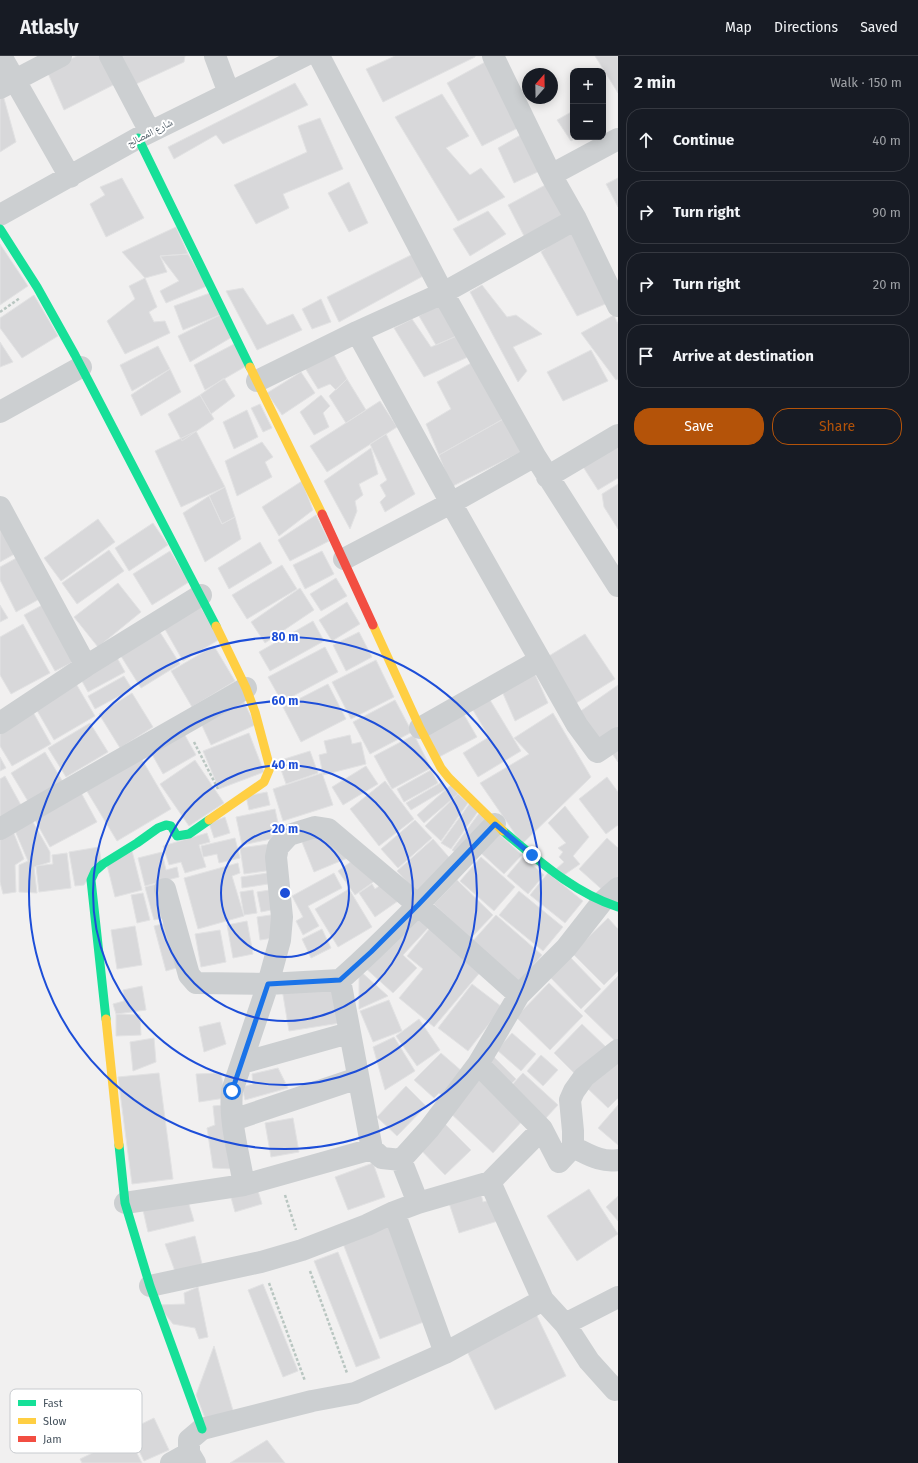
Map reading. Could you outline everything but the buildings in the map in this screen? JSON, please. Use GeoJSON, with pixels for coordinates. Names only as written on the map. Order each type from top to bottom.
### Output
{"type":"FeatureCollection","features":[{"type":"Feature","properties":{"kind":"street"},"geometry":{"type":"LineString","coordinates":[[1,56],[8,84],[70,177]]}},
{"type":"Feature","properties":{"kind":"street"},"geometry":{"type":"LineString","coordinates":[[8,84],[61,56]]}},
{"type":"Feature","properties":{"kind":"street"},"geometry":{"type":"LineString","coordinates":[[110,56],[144,135],[257,381],[344,559],[420,728],[444,773],[495,824],[532,855],[562,878],[610,905]]}},
{"type":"Feature","properties":{"kind":"street"},"geometry":{"type":"LineString","coordinates":[[215,56],[229,93]]}},
{"type":"Feature","properties":{"kind":"street","name":"شارع المصالح"},"geometry":{"type":"LineString","coordinates":[[0,216],[144,135],[304,56]]}},
{"type":"Feature","properties":{"kind":"street"},"geometry":{"type":"LineString","coordinates":[[319,56],[443,293],[535,456],[547,477],[617,583]]}},
{"type":"Feature","properties":{"kind":"street"},"geometry":{"type":"LineString","coordinates":[[493,56],[551,175],[576,219],[618,306]]}},
{"type":"Feature","properties":{"kind":"street"},"geometry":{"type":"LineString","coordinates":[[551,175],[618,139]]}},
{"type":"Feature","properties":{"kind":"street"},"geometry":{"type":"LineString","coordinates":[[257,381],[357,332],[443,293],[576,219]]}},
{"type":"Feature","properties":{"kind":"street"},"geometry":{"type":"LineString","coordinates":[[0,229],[37,287],[81,367],[201,595],[246,688],[268,756],[270,768],[264,782],[189,834],[177,836],[171,826],[166,825],[158,828],[103,864],[95,871],[91,880],[125,1203],[150,1286],[202,1429]]}},
{"type":"Feature","properties":{"kind":"street"},"geometry":{"type":"LineString","coordinates":[[357,332],[576,725],[596,752],[618,738]]}},
{"type":"Feature","properties":{"kind":"street"},"geometry":{"type":"LineString","coordinates":[[0,412],[81,367]]}},
{"type":"Feature","properties":{"kind":"street"},"geometry":{"type":"LineString","coordinates":[[547,477],[618,435]]}},
{"type":"Feature","properties":{"kind":"street"},"geometry":{"type":"LineString","coordinates":[[344,559],[451,503],[535,456]]}},
{"type":"Feature","properties":{"kind":"street"},"geometry":{"type":"LineString","coordinates":[[0,508],[86,666]]}},
{"type":"Feature","properties":{"kind":"street"},"geometry":{"type":"LineString","coordinates":[[1,721],[86,666],[201,595]]}},
{"type":"Feature","properties":{"kind":"street"},"geometry":{"type":"LineString","coordinates":[[420,728],[540,660]]}},
{"type":"Feature","properties":{"kind":"street"},"geometry":{"type":"LineString","coordinates":[[0,829],[246,688]]}},
{"type":"Feature","properties":{"kind":"street"},"geometry":{"type":"LineString","coordinates":[[166,888],[189,975],[196,982],[268,984],[340,980],[371,952],[418,905],[495,824]]}},
{"type":"Feature","properties":{"kind":"street"},"geometry":{"type":"LineString","coordinates":[[244,1185],[233,1120],[232,1091],[268,984],[280,940],[282,917],[276,857],[278,847],[289,836],[315,827],[328,829],[418,905],[519,996]]}},
{"type":"Feature","properties":{"kind":"street"},"geometry":{"type":"LineString","coordinates":[[401,1160],[429,1130],[478,1064],[519,996],[610,905],[618,888]]}},
{"type":"Feature","properties":{"kind":"street"},"geometry":{"type":"LineString","coordinates":[[340,980],[372,1149],[382,1158],[401,1160]]}},
{"type":"Feature","properties":{"kind":"street"},"geometry":{"type":"LineString","coordinates":[[242,1063],[349,1033]]}},
{"type":"Feature","properties":{"kind":"street"},"geometry":{"type":"LineString","coordinates":[[478,1064],[542,1129],[558,1162],[573,1147],[570,1100],[574,1091],[584,1078],[618,1050]]}},
{"type":"Feature","properties":{"kind":"street"},"geometry":{"type":"LineString","coordinates":[[233,1120],[358,1078]]}},
{"type":"Feature","properties":{"kind":"street"},"geometry":{"type":"LineString","coordinates":[[150,1286],[261,1262],[302,1250],[367,1225],[394,1212],[418,1203],[490,1182],[542,1129]]}},
{"type":"Feature","properties":{"kind":"street"},"geometry":{"type":"LineString","coordinates":[[573,1147],[599,1159],[610,1161],[618,1160]]}},
{"type":"Feature","properties":{"kind":"street"},"geometry":{"type":"LineString","coordinates":[[125,1203],[244,1185],[372,1149]]}},
{"type":"Feature","properties":{"kind":"street"},"geometry":{"type":"LineString","coordinates":[[401,1160],[418,1203]]}},
{"type":"Feature","properties":{"kind":"street"},"geometry":{"type":"LineString","coordinates":[[490,1182],[543,1300],[565,1324],[589,1362],[617,1391]]}},
{"type":"Feature","properties":{"kind":"street"},"geometry":{"type":"LineString","coordinates":[[394,1212],[445,1353]]}},
{"type":"Feature","properties":{"kind":"street"},"geometry":{"type":"LineString","coordinates":[[565,1324],[618,1297]]}},
{"type":"Feature","properties":{"kind":"street"},"geometry":{"type":"LineString","coordinates":[[185,1460],[189,1440],[202,1429],[312,1401],[355,1393],[445,1353],[543,1300]]}},
{"type":"Feature","properties":{"kind":"path"},"geometry":{"type":"LineString","coordinates":[[185,724],[228,807]]}},
{"type":"Feature","properties":{"kind":"path"},"geometry":{"type":"LineString","coordinates":[[278,1175],[302,1250],[355,1393]]}},
{"type":"Feature","properties":{"kind":"path"},"geometry":{"type":"LineString","coordinates":[[261,1262],[312,1401]]}},
{"type":"Feature","properties":{"kind":"traffic: fast"},"geometry":{"type":"LineString","coordinates":[[138,138],[250,367]]}},
{"type":"Feature","properties":{"kind":"traffic: fast"},"geometry":{"type":"LineString","coordinates":[[0,229],[37,287],[75,355],[216,626]]}},
{"type":"Feature","properties":{"kind":"traffic: fast"},"geometry":{"type":"LineString","coordinates":[[106,1019],[91,880],[95,871],[103,864],[158,828],[166,825],[171,826],[177,836],[189,834],[209,820]]}},
{"type":"Feature","properties":{"kind":"traffic: fast"},"geometry":{"type":"LineString","coordinates":[[503,831],[557,875],[586,893],[618,907]]}},
{"type":"Feature","properties":{"kind":"traffic: fast"},"geometry":{"type":"LineString","coordinates":[[119,1145],[125,1203],[150,1286],[202,1429]]}},
{"type":"Feature","properties":{"kind":"traffic: slow"},"geometry":{"type":"LineString","coordinates":[[250,367],[322,514]]}},
{"type":"Feature","properties":{"kind":"traffic: slow"},"geometry":{"type":"LineString","coordinates":[[373,625],[420,728],[441,768],[449,778],[503,831]]}},
{"type":"Feature","properties":{"kind":"traffic: slow"},"geometry":{"type":"LineString","coordinates":[[209,820],[264,782],[270,768],[255,712],[246,688],[216,626]]}},
{"type":"Feature","properties":{"kind":"traffic: slow"},"geometry":{"type":"LineString","coordinates":[[106,1019],[119,1145]]}},
{"type":"Feature","properties":{"kind":"traffic: jam"},"geometry":{"type":"LineString","coordinates":[[322,514],[373,625]]}},
{"type":"Feature","properties":{"kind":"route"},"geometry":{"type":"LineString","coordinates":[[232,1091],[268,984],[340,980],[371,952],[418,905],[495,824],[532,855]]}}]}
